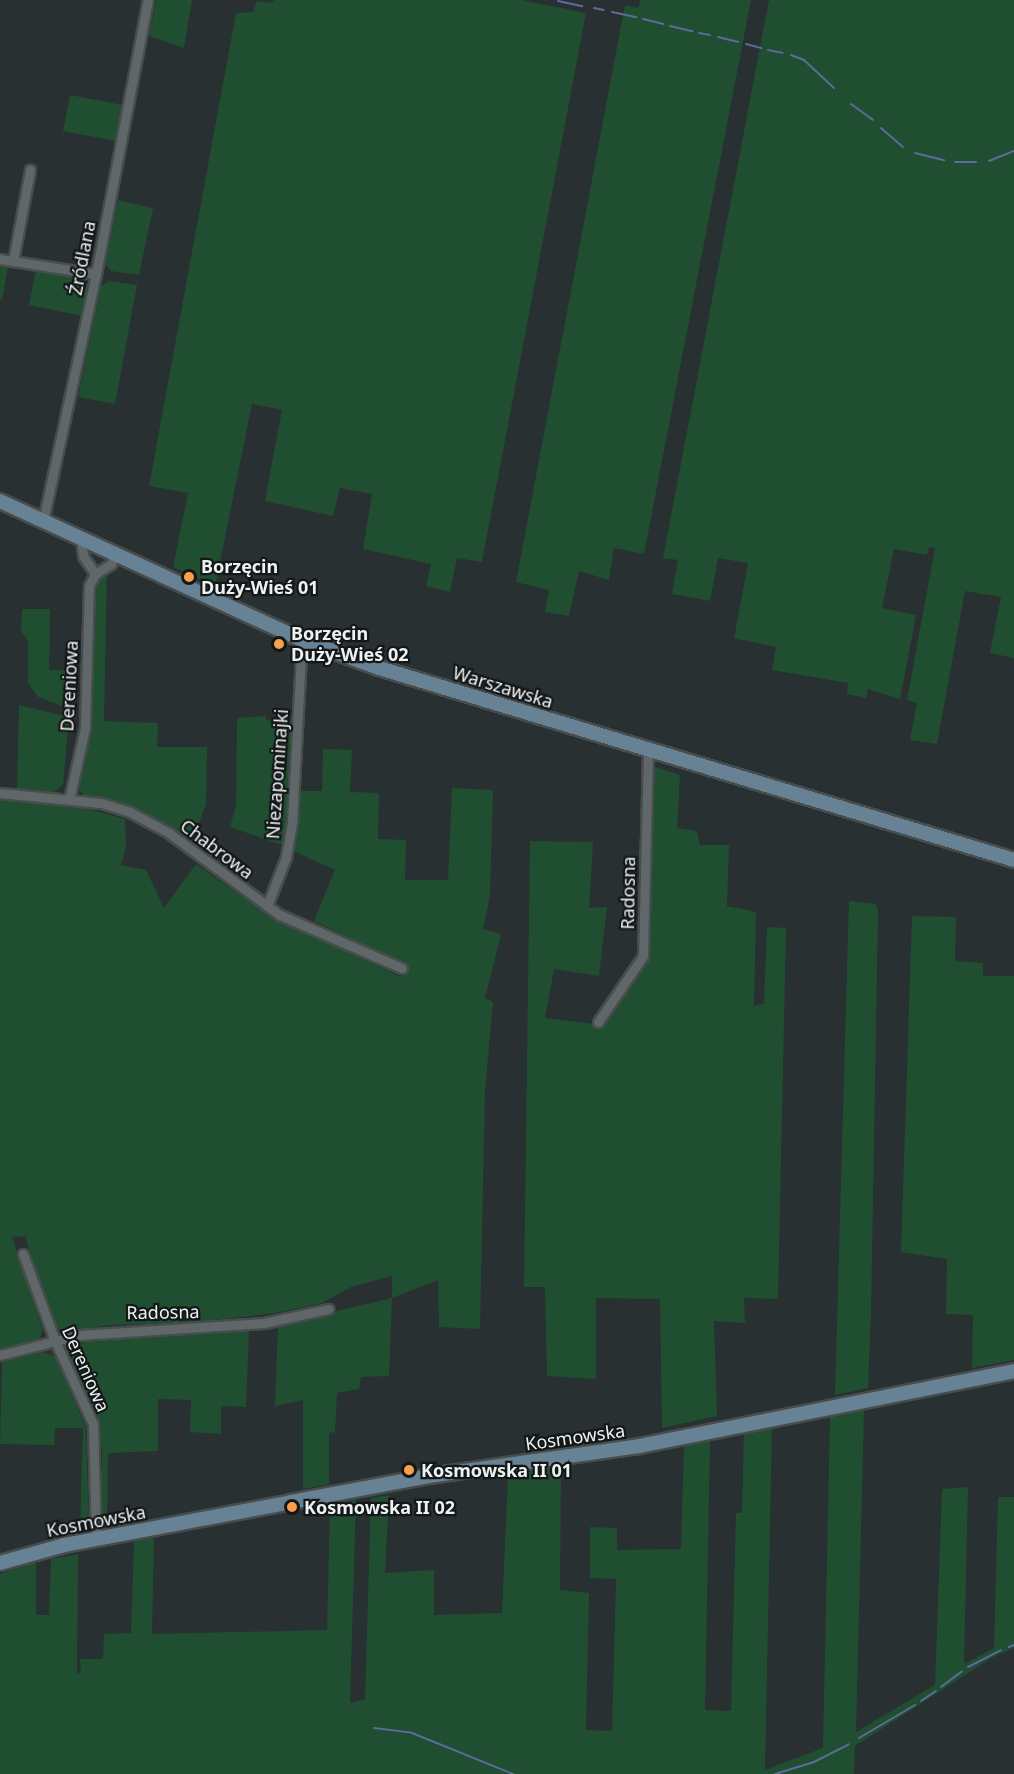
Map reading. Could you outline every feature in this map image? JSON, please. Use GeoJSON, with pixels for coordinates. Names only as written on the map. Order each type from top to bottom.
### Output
{"type":"FeatureCollection","features":[{"type":"Feature","properties":{"kind":"main road","name":"Warszawska"},"geometry":{"type":"LineString","coordinates":[[0,501],[302,640],[379,668],[1014,860]]}},
{"type":"Feature","properties":{"kind":"main road","name":"Kosmowska"},"geometry":{"type":"LineString","coordinates":[[0,1563],[96,1539],[429,1476],[639,1446],[1014,1371]]}},
{"type":"Feature","properties":{"kind":"street","name":"Źródlana"},"geometry":{"type":"LineString","coordinates":[[43,521],[96,274],[148,0]]}},
{"type":"Feature","properties":{"kind":"street"},"geometry":{"type":"LineString","coordinates":[[13,261],[30,170]]}},
{"type":"Feature","properties":{"kind":"street"},"geometry":{"type":"LineString","coordinates":[[0,259],[96,274]]}},
{"type":"Feature","properties":{"kind":"street"},"geometry":{"type":"LineString","coordinates":[[81,539],[82,556],[95,574],[111,564],[115,555]]}},
{"type":"Feature","properties":{"kind":"street","name":"Dereniowa"},"geometry":{"type":"LineString","coordinates":[[69,800],[85,728],[89,586],[95,574]]}},
{"type":"Feature","properties":{"kind":"street","name":"Niezapominajki"},"geometry":{"type":"LineString","coordinates":[[267,906],[286,857],[292,822],[302,640]]}},
{"type":"Feature","properties":{"kind":"street","name":"Radosna"},"geometry":{"type":"LineString","coordinates":[[598,1022],[643,956],[648,750]]}},
{"type":"Feature","properties":{"kind":"street","name":"Chabrowa"},"geometry":{"type":"LineString","coordinates":[[0,793],[101,803],[151,822],[267,906],[402,968]]}},
{"type":"Feature","properties":{"kind":"street","name":"Dereniowa"},"geometry":{"type":"LineString","coordinates":[[23,1254],[55,1341],[93,1424],[96,1539]]}},
{"type":"Feature","properties":{"kind":"street","name":"Radosna"},"geometry":{"type":"LineString","coordinates":[[0,1355],[55,1341],[116,1330],[264,1323],[328,1309]]}},
{"type":"Feature","properties":{"kind":"green space"},"geometry":{"type":"Polygon","coordinates":[[[156,0],[192,0],[184,48],[149,36],[156,0]]]}},
{"type":"Feature","properties":{"kind":"green space"},"geometry":{"type":"Polygon","coordinates":[[[274,0],[521,0],[586,13],[482,562],[457,558],[450,592],[426,586],[431,564],[363,549],[372,494],[340,488],[333,516],[265,501],[282,410],[252,404],[215,587],[173,567],[188,493],[149,486],[236,13],[253,12],[257,1],[271,3],[274,0]]]}},
{"type":"Feature","properties":{"kind":"green space"},"geometry":{"type":"Polygon","coordinates":[[[641,0],[751,0],[644,554],[614,548],[609,580],[579,571],[569,616],[545,612],[549,590],[516,582],[625,5],[638,8],[641,0]]]}},
{"type":"Feature","properties":{"kind":"green space"},"geometry":{"type":"Polygon","coordinates":[[[769,0],[1014,0],[1014,658],[990,653],[1001,597],[965,591],[937,744],[910,740],[917,703],[907,700],[935,548],[929,547],[927,555],[894,549],[882,608],[916,615],[900,699],[868,689],[866,698],[847,694],[848,683],[772,670],[776,647],[734,638],[748,563],[718,558],[710,601],[672,594],[678,560],[663,558],[769,0]]]}},
{"type":"Feature","properties":{"kind":"green space"},"geometry":{"type":"Polygon","coordinates":[[[70,95],[123,105],[116,141],[63,131],[70,95]]]}},
{"type":"Feature","properties":{"kind":"green space"},"geometry":{"type":"Polygon","coordinates":[[[118,200],[153,208],[139,275],[111,271],[105,264],[118,200]]]}},
{"type":"Feature","properties":{"kind":"green space"},"geometry":{"type":"Polygon","coordinates":[[[0,265],[8,266],[2,300],[0,299],[0,265]]]}},
{"type":"Feature","properties":{"kind":"green space"},"geometry":{"type":"Polygon","coordinates":[[[36,270],[83,278],[89,287],[83,316],[29,305],[36,270]]]}},
{"type":"Feature","properties":{"kind":"green space"},"geometry":{"type":"Polygon","coordinates":[[[109,281],[137,285],[115,404],[78,397],[101,286],[109,281]]]}},
{"type":"Feature","properties":{"kind":"green space"},"geometry":{"type":"Polygon","coordinates":[[[107,568],[104,721],[158,723],[157,747],[207,747],[206,804],[192,843],[151,816],[85,796],[77,788],[93,721],[93,595],[107,568]]]}},
{"type":"Feature","properties":{"kind":"green space"},"geometry":{"type":"Polygon","coordinates":[[[22,609],[50,609],[49,670],[67,670],[71,691],[65,707],[38,697],[28,683],[28,641],[21,631],[22,609]]]}},
{"type":"Feature","properties":{"kind":"green space"},"geometry":{"type":"Polygon","coordinates":[[[19,705],[69,717],[63,785],[54,792],[17,789],[19,705]]]}},
{"type":"Feature","properties":{"kind":"green space"},"geometry":{"type":"Polygon","coordinates":[[[266,716],[266,720],[295,721],[285,846],[230,827],[236,805],[237,718],[266,716]]]}},
{"type":"Feature","properties":{"kind":"green space"},"geometry":{"type":"Polygon","coordinates":[[[323,749],[352,750],[350,792],[379,793],[378,839],[406,840],[405,880],[448,880],[452,788],[493,790],[490,896],[483,929],[501,934],[485,998],[493,1002],[485,1091],[480,1329],[439,1327],[438,1280],[392,1298],[392,1276],[351,1287],[322,1303],[275,1313],[188,1323],[109,1325],[66,1332],[55,1328],[25,1236],[12,1237],[43,1331],[39,1339],[0,1349],[0,799],[77,806],[125,819],[126,848],[121,865],[146,870],[164,908],[196,864],[268,915],[401,977],[403,963],[314,921],[335,870],[291,850],[298,791],[322,791],[323,749]]]}},
{"type":"Feature","properties":{"kind":"green space"},"geometry":{"type":"Polygon","coordinates":[[[655,767],[680,775],[677,828],[697,831],[700,845],[729,845],[727,906],[756,912],[754,1006],[764,1003],[767,927],[786,928],[778,1299],[744,1298],[745,1323],[714,1321],[717,1416],[662,1428],[660,1299],[596,1298],[596,1379],[547,1376],[545,1287],[524,1287],[530,841],[593,842],[589,908],[607,907],[599,976],[554,969],[545,1018],[601,1025],[639,976],[646,961],[655,767]]]}},
{"type":"Feature","properties":{"kind":"green space"},"geometry":{"type":"Polygon","coordinates":[[[849,901],[876,904],[878,912],[871,1312],[868,1388],[835,1395],[849,901]]]}},
{"type":"Feature","properties":{"kind":"green space"},"geometry":{"type":"Polygon","coordinates":[[[912,916],[956,917],[955,961],[983,963],[983,976],[1014,976],[1014,1360],[972,1368],[973,1315],[946,1314],[947,1259],[901,1252],[912,916]]]}},
{"type":"Feature","properties":{"kind":"green space"},"geometry":{"type":"Polygon","coordinates":[[[392,1298],[389,1376],[361,1377],[359,1389],[337,1393],[335,1433],[329,1432],[329,1484],[303,1489],[303,1400],[275,1406],[278,1325],[392,1298]]]}},
{"type":"Feature","properties":{"kind":"green space"},"geometry":{"type":"Polygon","coordinates":[[[249,1330],[246,1407],[221,1406],[221,1434],[190,1432],[191,1400],[158,1399],[158,1451],[108,1453],[107,1527],[101,1521],[102,1449],[98,1426],[67,1351],[70,1345],[109,1338],[249,1330]]]}},
{"type":"Feature","properties":{"kind":"green space"},"geometry":{"type":"Polygon","coordinates":[[[44,1352],[56,1357],[86,1428],[89,1522],[84,1531],[80,1532],[83,1428],[55,1428],[54,1445],[0,1444],[2,1362],[44,1352]]]}},
{"type":"Feature","properties":{"kind":"green space"},"geometry":{"type":"Polygon","coordinates":[[[864,1410],[856,1732],[935,1685],[942,1489],[968,1487],[964,1664],[994,1648],[998,1497],[1014,1497],[1014,1648],[993,1657],[855,1746],[854,1774],[0,1774],[0,1574],[36,1562],[36,1615],[49,1615],[51,1559],[78,1554],[77,1674],[81,1673],[80,1659],[103,1659],[104,1634],[131,1633],[134,1540],[154,1537],[152,1634],[327,1630],[330,1504],[356,1500],[350,1703],[365,1699],[371,1498],[389,1495],[385,1573],[434,1570],[434,1615],[502,1613],[508,1475],[561,1467],[560,1590],[589,1593],[586,1730],[612,1731],[616,1579],[590,1578],[590,1527],[617,1528],[617,1550],[681,1549],[684,1446],[710,1441],[705,1710],[731,1711],[736,1513],[742,1513],[744,1431],[772,1425],[765,1770],[823,1748],[830,1416],[864,1410]]]}},
{"type":"Feature","properties":{"kind":"waterway"},"geometry":{"type":"LineString","coordinates":[[558,1],[582,6]]}},
{"type":"Feature","properties":{"kind":"waterway"},"geometry":{"type":"LineString","coordinates":[[594,8],[604,10]]}},
{"type":"Feature","properties":{"kind":"waterway"},"geometry":{"type":"LineString","coordinates":[[612,12],[636,17]]}},
{"type":"Feature","properties":{"kind":"waterway"},"geometry":{"type":"LineString","coordinates":[[643,19],[663,24]]}},
{"type":"Feature","properties":{"kind":"waterway"},"geometry":{"type":"LineString","coordinates":[[670,26],[692,31]]}},
{"type":"Feature","properties":{"kind":"waterway"},"geometry":{"type":"LineString","coordinates":[[699,33],[710,35]]}},
{"type":"Feature","properties":{"kind":"waterway"},"geometry":{"type":"LineString","coordinates":[[718,37],[738,42]]}},
{"type":"Feature","properties":{"kind":"waterway"},"geometry":{"type":"LineString","coordinates":[[746,44],[761,48]]}},
{"type":"Feature","properties":{"kind":"waterway"},"geometry":{"type":"LineString","coordinates":[[768,50],[783,53]]}},
{"type":"Feature","properties":{"kind":"waterway"},"geometry":{"type":"LineString","coordinates":[[791,55],[804,60],[834,88]]}},
{"type":"Feature","properties":{"kind":"waterway"},"geometry":{"type":"LineString","coordinates":[[851,104],[873,120]]}},
{"type":"Feature","properties":{"kind":"waterway"},"geometry":{"type":"LineString","coordinates":[[881,128],[903,147]]}},
{"type":"Feature","properties":{"kind":"waterway"},"geometry":{"type":"LineString","coordinates":[[989,161],[1014,151]]}},
{"type":"Feature","properties":{"kind":"waterway"},"geometry":{"type":"LineString","coordinates":[[915,153],[944,160]]}},
{"type":"Feature","properties":{"kind":"waterway"},"geometry":{"type":"LineString","coordinates":[[955,162],[976,162]]}},
{"type":"Feature","properties":{"kind":"waterway"},"geometry":{"type":"LineString","coordinates":[[1009,1647],[1014,1645]]}},
{"type":"Feature","properties":{"kind":"waterway"},"geometry":{"type":"LineString","coordinates":[[968,1667],[1001,1650]]}},
{"type":"Feature","properties":{"kind":"waterway"},"geometry":{"type":"LineString","coordinates":[[941,1687],[962,1671]]}},
{"type":"Feature","properties":{"kind":"waterway"},"geometry":{"type":"LineString","coordinates":[[921,1701],[936,1691]]}},
{"type":"Feature","properties":{"kind":"waterway"},"geometry":{"type":"LineString","coordinates":[[859,1738],[915,1705]]}},
{"type":"Feature","properties":{"kind":"waterway"},"geometry":{"type":"LineString","coordinates":[[374,1728],[412,1733],[513,1774]]}},
{"type":"Feature","properties":{"kind":"waterway"},"geometry":{"type":"LineString","coordinates":[[775,1774],[814,1762],[849,1744]]}},
{"type":"Feature","properties":{"kind":"place","name":"Borzęcin Duży-Wieś 01"},"geometry":{"type":"Point","coordinates":[189,577]}},
{"type":"Feature","properties":{"kind":"place","name":"Borzęcin Duży-Wieś 02"},"geometry":{"type":"Point","coordinates":[279,644]}},
{"type":"Feature","properties":{"kind":"place","name":"Kosmowska II 01"},"geometry":{"type":"Point","coordinates":[409,1470]}},
{"type":"Feature","properties":{"kind":"place","name":"Kosmowska II 02"},"geometry":{"type":"Point","coordinates":[292,1507]}}]}
